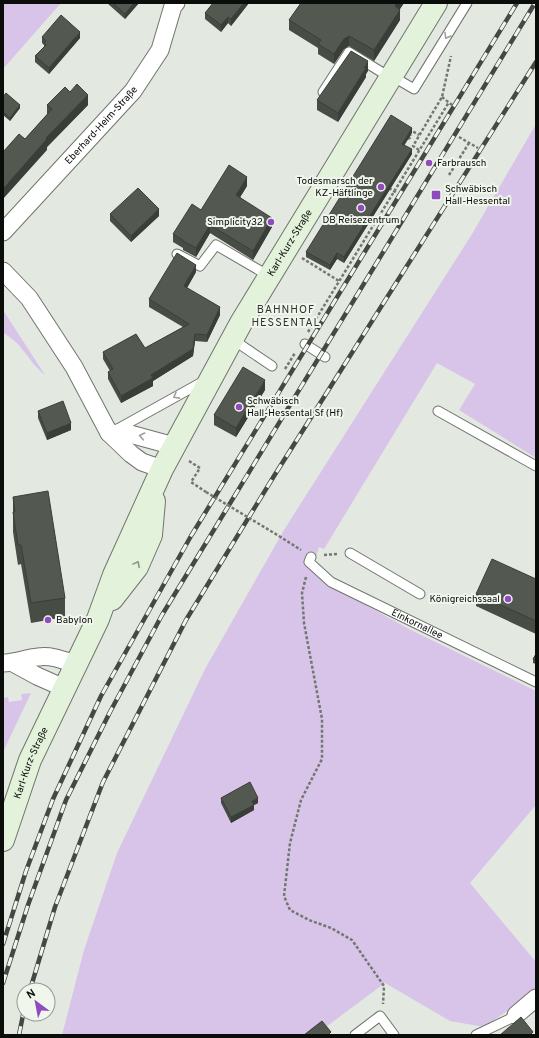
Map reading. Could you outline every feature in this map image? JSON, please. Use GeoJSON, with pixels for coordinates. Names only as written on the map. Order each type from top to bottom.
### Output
{"type":"FeatureCollection","features":[{"type":"Feature","properties":{"kind":"main road","name":"Karl-Kurz-Straße"},"geometry":{"type":"LineString","coordinates":[[3,840],[30,760],[98,619],[114,575],[158,478],[180,453],[210,378],[232,339],[285,248],[391,77],[434,3]]}},
{"type":"Feature","properties":{"kind":"street","name":"Eberhard-Heim-Straße"},"geometry":{"type":"LineString","coordinates":[[3,232],[133,91],[160,50],[173,6],[176,3]]}},
{"type":"Feature","properties":{"kind":"street"},"geometry":{"type":"LineString","coordinates":[[3,271],[29,298],[74,367],[109,433],[158,478]]}},
{"type":"Feature","properties":{"kind":"street"},"geometry":{"type":"LineString","coordinates":[[109,433],[130,434],[180,453]]}},
{"type":"Feature","properties":{"kind":"street"},"geometry":{"type":"LineString","coordinates":[[8,663],[37,656],[51,657],[75,664]]}},
{"type":"Feature","properties":{"kind":"street"},"geometry":{"type":"LineString","coordinates":[[8,663],[64,688]]}},
{"type":"Feature","properties":{"kind":"street"},"geometry":{"type":"LineString","coordinates":[[516,1015],[536,998]]}},
{"type":"Feature","properties":{"kind":"lane"},"geometry":{"type":"LineString","coordinates":[[323,93],[349,52],[414,89],[467,3]]}},
{"type":"Feature","properties":{"kind":"lane"},"geometry":{"type":"LineString","coordinates":[[177,254],[200,266],[216,245],[269,276]]}},
{"type":"Feature","properties":{"kind":"lane"},"geometry":{"type":"LineString","coordinates":[[232,339],[272,366]]}},
{"type":"Feature","properties":{"kind":"lane"},"geometry":{"type":"LineString","coordinates":[[303,343],[325,357]]}},
{"type":"Feature","properties":{"kind":"lane"},"geometry":{"type":"LineString","coordinates":[[109,433],[210,378]]}},
{"type":"Feature","properties":{"kind":"lane"},"geometry":{"type":"LineString","coordinates":[[438,411],[536,466]]}},
{"type":"Feature","properties":{"kind":"lane"},"geometry":{"type":"LineString","coordinates":[[350,553],[420,594]]}},
{"type":"Feature","properties":{"kind":"lane","name":"Einkornallee"},"geometry":{"type":"LineString","coordinates":[[310,559],[331,582],[536,682]]}},
{"type":"Feature","properties":{"kind":"lane"},"geometry":{"type":"LineString","coordinates":[[476,1035],[516,1015],[536,1009]]}},
{"type":"Feature","properties":{"kind":"lane"},"geometry":{"type":"LineString","coordinates":[[356,1035],[380,1016],[394,1035]]}},
{"type":"Feature","properties":{"kind":"path"},"geometry":{"type":"LineString","coordinates":[[409,153],[442,97],[451,54],[443,42]]}},
{"type":"Feature","properties":{"kind":"path"},"geometry":{"type":"LineString","coordinates":[[442,97],[452,104]]}},
{"type":"Feature","properties":{"kind":"path"},"geometry":{"type":"LineString","coordinates":[[283,373],[303,343],[339,281],[449,102]]}},
{"type":"Feature","properties":{"kind":"path"},"geometry":{"type":"LineString","coordinates":[[407,128],[419,135]]}},
{"type":"Feature","properties":{"kind":"path"},"geometry":{"type":"LineString","coordinates":[[410,137],[417,140]]}},
{"type":"Feature","properties":{"kind":"path"},"geometry":{"type":"LineString","coordinates":[[459,137],[478,148]]}},
{"type":"Feature","properties":{"kind":"path"},"geometry":{"type":"LineString","coordinates":[[449,175],[469,143]]}},
{"type":"Feature","properties":{"kind":"path"},"geometry":{"type":"LineString","coordinates":[[413,146],[419,150]]}},
{"type":"Feature","properties":{"kind":"path"},"geometry":{"type":"LineString","coordinates":[[391,181],[388,187],[397,193]]}},
{"type":"Feature","properties":{"kind":"path"},"geometry":{"type":"LineString","coordinates":[[363,232],[368,234]]}},
{"type":"Feature","properties":{"kind":"path"},"geometry":{"type":"LineString","coordinates":[[285,248],[339,281]]}},
{"type":"Feature","properties":{"kind":"path"},"geometry":{"type":"LineString","coordinates":[[180,453],[200,468],[191,482],[279,536],[310,559],[350,553]]}},
{"type":"Feature","properties":{"kind":"path"},"geometry":{"type":"LineString","coordinates":[[310,559],[302,593],[306,636],[322,719],[322,759],[301,800],[290,843],[284,896],[290,910],[309,920],[331,928],[352,940],[384,986],[384,1000],[380,1016]]}},
{"type":"Feature","properties":{"kind":"shaded area"},"geometry":{"type":"Polygon","coordinates":[[[3,3],[61,3],[3,69],[3,3]]]}},
{"type":"Feature","properties":{"kind":"shaded area"},"geometry":{"type":"Polygon","coordinates":[[[536,124],[536,458],[459,410],[475,384],[437,363],[324,549],[319,547],[312,568],[328,584],[409,629],[536,691],[536,805],[470,883],[536,962],[536,991],[484,1027],[450,1021],[385,983],[315,1035],[62,1035],[84,950],[117,853],[205,669],[284,530],[472,234],[536,124]]]}},
{"type":"Feature","properties":{"kind":"shaded area"},"geometry":{"type":"Polygon","coordinates":[[[3,310],[45,375],[34,365],[10,337],[3,333],[3,310]]]}},
{"type":"Feature","properties":{"kind":"shaded area"},"geometry":{"type":"Polygon","coordinates":[[[31,693],[3,751],[3,698],[8,697],[9,702],[22,700],[21,694],[31,693]]]}},
{"type":"Feature","properties":{"kind":"building"},"geometry":{"type":"Polygon","coordinates":[[[113,3],[134,3],[125,14],[113,3]]]}},
{"type":"Feature","properties":{"kind":"building"},"geometry":{"type":"Polygon","coordinates":[[[213,3],[244,3],[231,19],[228,17],[221,25],[205,13],[213,3]]]}},
{"type":"Feature","properties":{"kind":"building"},"geometry":{"type":"Polygon","coordinates":[[[301,3],[397,3],[395,6],[400,10],[374,50],[349,36],[344,39],[334,54],[318,44],[321,40],[289,20],[301,3]]]}},
{"type":"Feature","properties":{"kind":"building"},"geometry":{"type":"Polygon","coordinates":[[[61,15],[80,32],[49,68],[35,56],[46,45],[44,43],[46,41],[42,37],[61,15]]]}},
{"type":"Feature","properties":{"kind":"building"},"geometry":{"type":"Polygon","coordinates":[[[351,51],[368,61],[364,67],[366,68],[338,113],[317,100],[351,51]]]}},
{"type":"Feature","properties":{"kind":"building"},"geometry":{"type":"Polygon","coordinates":[[[77,84],[88,95],[46,138],[47,139],[3,189],[3,152],[19,134],[25,139],[52,109],[47,105],[65,87],[70,92],[77,84]]]}},
{"type":"Feature","properties":{"kind":"building"},"geometry":{"type":"Polygon","coordinates":[[[6,93],[20,105],[10,118],[3,112],[3,97],[6,93]]]}},
{"type":"Feature","properties":{"kind":"building"},"geometry":{"type":"Polygon","coordinates":[[[391,115],[412,128],[402,144],[412,149],[344,257],[337,253],[330,265],[306,252],[391,115]]]}},
{"type":"Feature","properties":{"kind":"building"},"geometry":{"type":"Polygon","coordinates":[[[229,165],[247,177],[236,195],[272,218],[253,251],[210,225],[196,248],[173,234],[192,204],[201,210],[229,165]]]}},
{"type":"Feature","properties":{"kind":"building"},"geometry":{"type":"Polygon","coordinates":[[[138,188],[159,209],[131,236],[110,214],[138,188]]]}},
{"type":"Feature","properties":{"kind":"building"},"geometry":{"type":"Polygon","coordinates":[[[177,253],[196,265],[184,286],[220,307],[207,335],[195,334],[193,349],[151,375],[153,378],[121,396],[108,372],[113,369],[103,352],[136,334],[145,348],[189,324],[149,299],[177,253]]]}},
{"type":"Feature","properties":{"kind":"building","name":"Schwäbisch Hall-Hessental Sf (Hf)"},"geometry":{"type":"Polygon","coordinates":[[[243,367],[265,380],[236,428],[214,415],[243,367]]]}},
{"type":"Feature","properties":{"kind":"building"},"geometry":{"type":"Polygon","coordinates":[[[63,401],[71,423],[47,433],[38,411],[63,401]]]}},
{"type":"Feature","properties":{"kind":"building"},"geometry":{"type":"Polygon","coordinates":[[[48,491],[65,598],[31,603],[21,545],[18,545],[13,512],[15,512],[13,497],[48,491]]]}},
{"type":"Feature","properties":{"kind":"building","name":"Königreichssaal"},"geometry":{"type":"Polygon","coordinates":[[[492,559],[536,579],[536,621],[476,594],[492,559]]]}},
{"type":"Feature","properties":{"kind":"building"},"geometry":{"type":"Polygon","coordinates":[[[250,782],[258,798],[252,801],[254,805],[231,817],[221,798],[250,782]]]}},
{"type":"Feature","properties":{"kind":"building"},"geometry":{"type":"Polygon","coordinates":[[[521,1017],[533,1032],[530,1035],[500,1035],[521,1017]]]}},
{"type":"Feature","properties":{"kind":"building"},"geometry":{"type":"Polygon","coordinates":[[[322,1021],[331,1032],[328,1035],[304,1035],[322,1021]]]}},
{"type":"Feature","properties":{"kind":"railway"},"geometry":{"type":"LineString","coordinates":[[3,944],[26,871],[53,799],[101,696],[191,536],[517,3]]}},
{"type":"Feature","properties":{"kind":"railway"},"geometry":{"type":"LineString","coordinates":[[3,983],[28,905],[66,800],[110,712],[162,615],[535,3]]}},
{"type":"Feature","properties":{"kind":"railway"},"geometry":{"type":"LineString","coordinates":[[32,982],[55,907],[103,782],[186,620],[274,476],[536,62]]}},
{"type":"Feature","properties":{"kind":"railway"},"geometry":{"type":"LineString","coordinates":[[19,1035],[22,1022]]}},
{"type":"Feature","properties":{"kind":"place","name":"Farbrausch"},"geometry":{"type":"Point","coordinates":[429,163]}},
{"type":"Feature","properties":{"kind":"place","name":"Todesmarsch der KZ-Häftlinge"},"geometry":{"type":"Point","coordinates":[381,187]}},
{"type":"Feature","properties":{"kind":"place","name":"Schwäbisch Hall-Hessental"},"geometry":{"type":"Point","coordinates":[436,195]}},
{"type":"Feature","properties":{"kind":"place","name":"DB Reisezentrum"},"geometry":{"type":"Point","coordinates":[361,208]}},
{"type":"Feature","properties":{"kind":"place","name":"Simplicity32"},"geometry":{"type":"Point","coordinates":[271,222]}},
{"type":"Feature","properties":{"kind":"place","name":"Schwäbisch Hall-Hessental Sf (Hf)"},"geometry":{"type":"Point","coordinates":[239,407]}},
{"type":"Feature","properties":{"kind":"place","name":"Königreichssaal"},"geometry":{"type":"Point","coordinates":[508,599]}},
{"type":"Feature","properties":{"kind":"place","name":"Babylon"},"geometry":{"type":"Point","coordinates":[48,620]}},
{"type":"Feature","properties":{"kind":"district","name":"BAHNHOF HESSENTAL"},"geometry":{"type":"Point","coordinates":[286,316]}}]}
